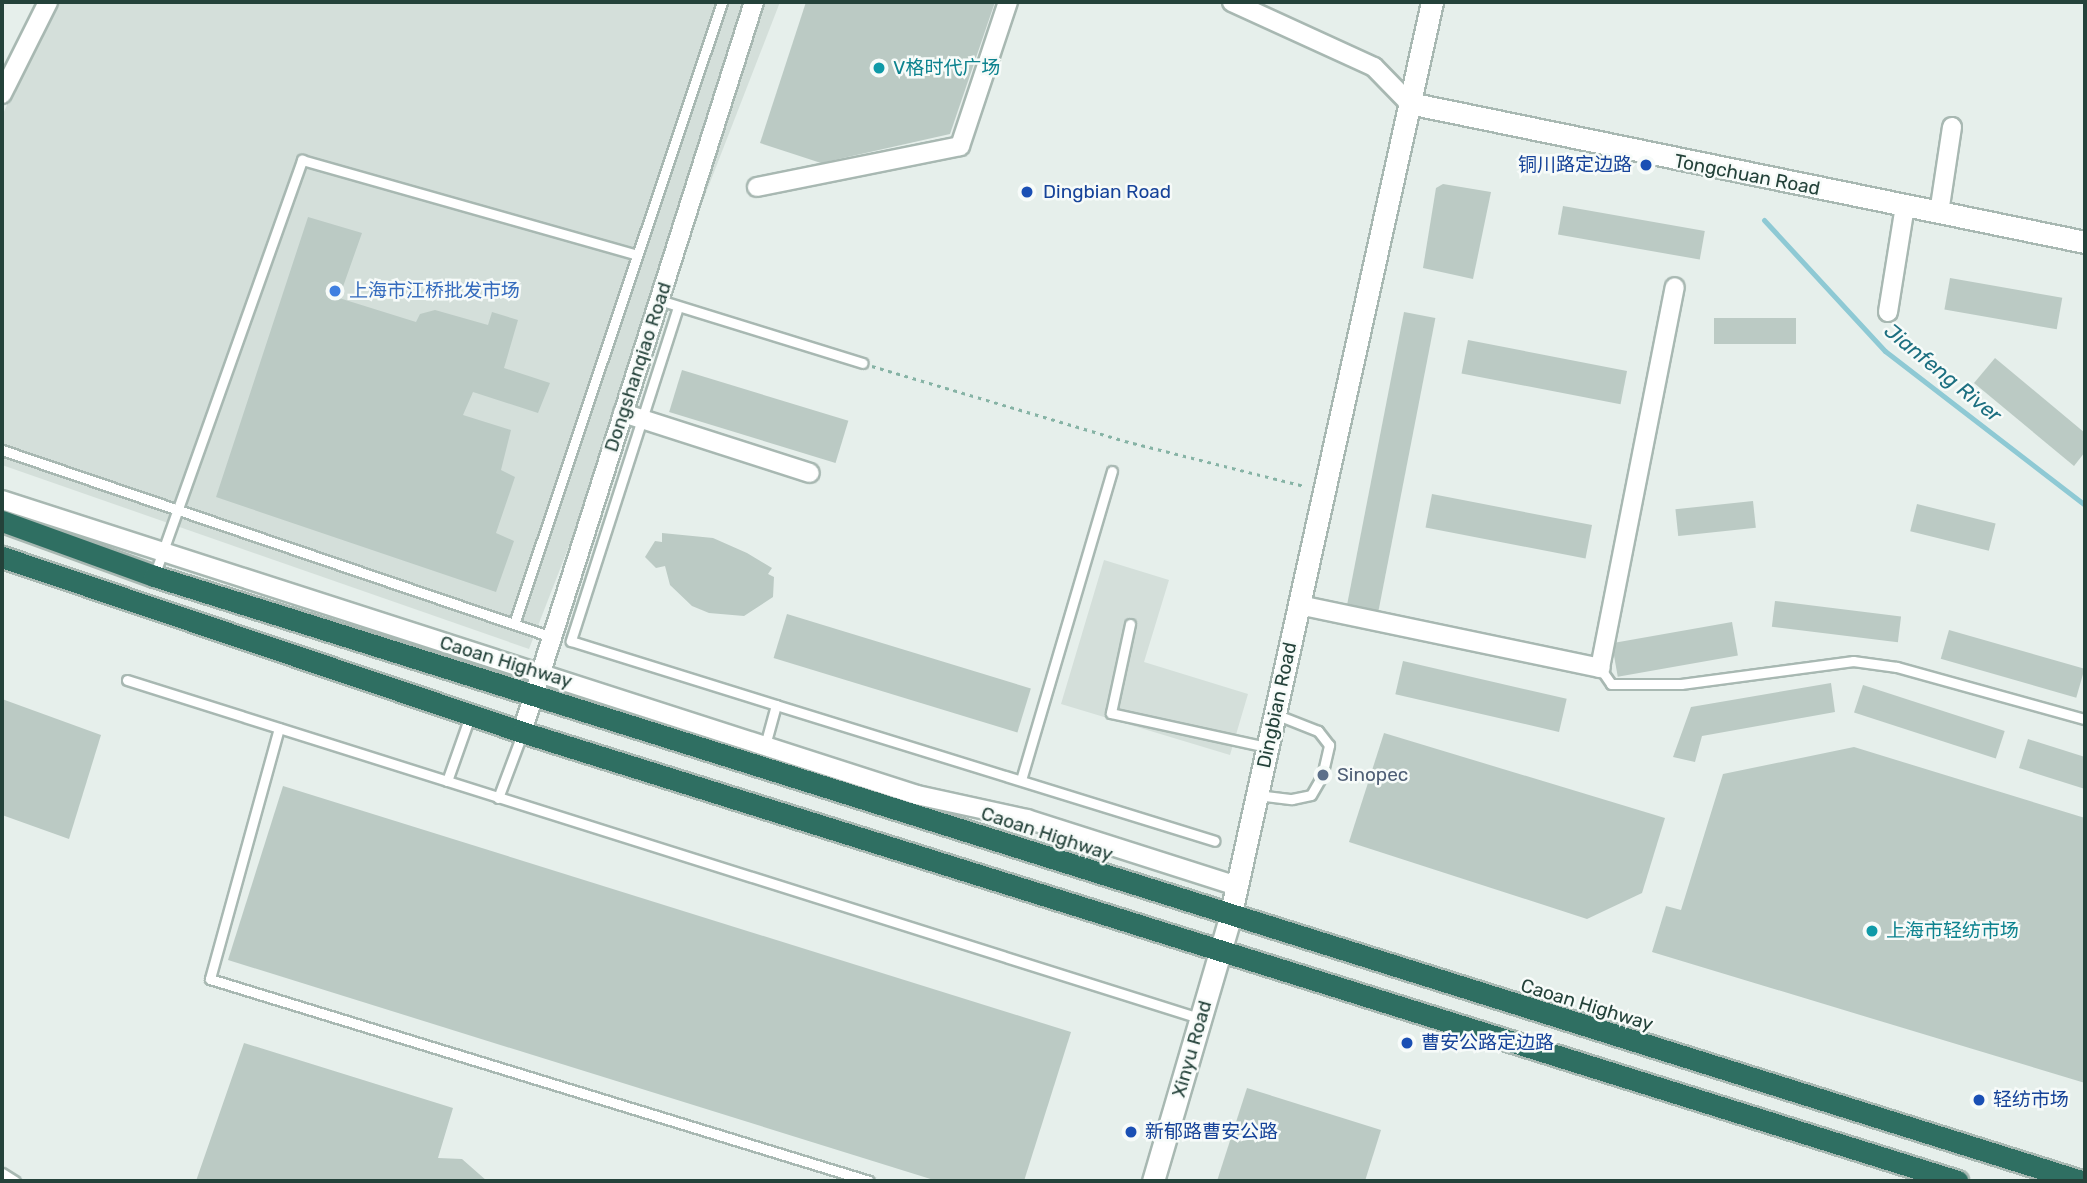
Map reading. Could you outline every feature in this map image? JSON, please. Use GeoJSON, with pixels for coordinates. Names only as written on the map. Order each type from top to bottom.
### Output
{"type":"FeatureCollection","features":[{"type":"Feature","properties":{"kind":"highway","name":"Caoan Highway"},"geometry":{"type":"LineString","coordinates":[[2,521],[154,576],[537,684],[760,767],[1230,917],[2081,1181]]}},
{"type":"Feature","properties":{"kind":"highway"},"geometry":{"type":"LineString","coordinates":[[2,557],[258,647],[522,732],[1957,1181]]}},
{"type":"Feature","properties":{"kind":"street"},"geometry":{"type":"LineString","coordinates":[[2,94],[48,2]]}},
{"type":"Feature","properties":{"kind":"street","name":"Dongshanqiao Road"},"geometry":{"type":"LineString","coordinates":[[522,732],[754,2]]}},
{"type":"Feature","properties":{"kind":"street"},"geometry":{"type":"LineString","coordinates":[[757,187],[960,146],[1008,2]]}},
{"type":"Feature","properties":{"kind":"street"},"geometry":{"type":"LineString","coordinates":[[1232,2],[1374,67],[1409,103]]}},
{"type":"Feature","properties":{"kind":"street","name":"Dingbian Road"},"geometry":{"type":"LineString","coordinates":[[1230,917],[1432,2]]}},
{"type":"Feature","properties":{"kind":"street","name":"Tongchuan Road"},"geometry":{"type":"LineString","coordinates":[[1409,103],[2085,242]]}},
{"type":"Feature","properties":{"kind":"street"},"geometry":{"type":"LineString","coordinates":[[1938,212],[1952,127]]}},
{"type":"Feature","properties":{"kind":"street"},"geometry":{"type":"LineString","coordinates":[[1888,312],[1905,206]]}},
{"type":"Feature","properties":{"kind":"street"},"geometry":{"type":"LineString","coordinates":[[1299,605],[1600,668],[1675,287]]}},
{"type":"Feature","properties":{"kind":"street"},"geometry":{"type":"LineString","coordinates":[[623,413],[810,473]]}},
{"type":"Feature","properties":{"kind":"street"},"geometry":{"type":"LineString","coordinates":[[2,500],[537,684],[765,745],[917,794],[1027,819],[1237,886]]}},
{"type":"Feature","properties":{"kind":"street","name":"Xinyu Road"},"geometry":{"type":"LineString","coordinates":[[1153,1181],[1230,917]]}},
{"type":"Feature","properties":{"kind":"lane"},"geometry":{"type":"LineString","coordinates":[[514,624],[722,2]]}},
{"type":"Feature","properties":{"kind":"lane"},"geometry":{"type":"LineString","coordinates":[[154,576],[179,513],[302,160],[637,255]]}},
{"type":"Feature","properties":{"kind":"lane"},"geometry":{"type":"LineString","coordinates":[[659,300],[862,363]]}},
{"type":"Feature","properties":{"kind":"lane"},"geometry":{"type":"LineString","coordinates":[[678,307],[571,641],[1214,841]]}},
{"type":"Feature","properties":{"kind":"lane"},"geometry":{"type":"LineString","coordinates":[[2,450],[179,513],[552,637]]}},
{"type":"Feature","properties":{"kind":"lane"},"geometry":{"type":"LineString","coordinates":[[1021,780],[1112,471]]}},
{"type":"Feature","properties":{"kind":"lane"},"geometry":{"type":"LineString","coordinates":[[1130,624],[1111,713],[1267,747]]}},
{"type":"Feature","properties":{"kind":"lane"},"geometry":{"type":"LineString","coordinates":[[1600,668],[1611,684],[1681,684],[1853,661],[1897,667],[2085,719]]}},
{"type":"Feature","properties":{"kind":"lane"},"geometry":{"type":"LineString","coordinates":[[127,680],[1201,1019]]}},
{"type":"Feature","properties":{"kind":"lane"},"geometry":{"type":"LineString","coordinates":[[760,767],[776,705]]}},
{"type":"Feature","properties":{"kind":"lane"},"geometry":{"type":"LineString","coordinates":[[447,781],[471,714]]}},
{"type":"Feature","properties":{"kind":"lane"},"geometry":{"type":"LineString","coordinates":[[1257,795],[1292,799],[1311,794],[1324,766],[1329,745],[1318,731],[1275,714]]}},
{"type":"Feature","properties":{"kind":"lane"},"geometry":{"type":"LineString","coordinates":[[279,728],[210,979],[869,1181]]}},
{"type":"Feature","properties":{"kind":"lane"},"geometry":{"type":"LineString","coordinates":[[498,798],[522,732]]}},
{"type":"Feature","properties":{"kind":"lane"},"geometry":{"type":"LineString","coordinates":[[2,1173],[15,1181]]}},
{"type":"Feature","properties":{"kind":"path"},"geometry":{"type":"LineString","coordinates":[[862,363],[1125,441],[1324,491]]}},
{"type":"Feature","properties":{"kind":"shaded area","name":"上海市江桥批发市场"},"geometry":{"type":"Polygon","coordinates":[[[54,2],[780,2],[529,649],[2,465],[2,116],[54,2]]]}},
{"type":"Feature","properties":{"kind":"shaded area"},"geometry":{"type":"Polygon","coordinates":[[[1104,560],[1169,580],[1144,662],[1248,694],[1230,755],[1061,704],[1104,560]]]}},
{"type":"Feature","properties":{"kind":"building","name":"V格时代广场"},"geometry":{"type":"Polygon","coordinates":[[[806,2],[995,2],[950,134],[821,163],[760,143],[806,2]]]}},
{"type":"Feature","properties":{"kind":"building"},"geometry":{"type":"Polygon","coordinates":[[[1443,184],[1491,192],[1473,279],[1423,268],[1436,188],[1443,184]]]}},
{"type":"Feature","properties":{"kind":"building"},"geometry":{"type":"Polygon","coordinates":[[[1563,206],[1705,231],[1700,260],[1558,235],[1563,206]]]}},
{"type":"Feature","properties":{"kind":"building"},"geometry":{"type":"Polygon","coordinates":[[[308,217],[362,233],[339,298],[416,322],[420,314],[435,310],[488,325],[492,312],[518,320],[504,368],[550,383],[538,413],[473,392],[463,415],[511,430],[501,470],[515,477],[496,533],[514,541],[496,592],[216,497],[308,217]]]}},
{"type":"Feature","properties":{"kind":"building"},"geometry":{"type":"Polygon","coordinates":[[[1950,278],[2062,298],[2057,329],[1944,310],[1950,278]]]}},
{"type":"Feature","properties":{"kind":"building"},"geometry":{"type":"Polygon","coordinates":[[[1404,312],[1435,318],[1378,613],[1347,606],[1404,312]]]}},
{"type":"Feature","properties":{"kind":"building"},"geometry":{"type":"Polygon","coordinates":[[[1714,318],[1796,318],[1796,344],[1714,344],[1714,318]]]}},
{"type":"Feature","properties":{"kind":"building"},"geometry":{"type":"Polygon","coordinates":[[[1468,340],[1627,371],[1621,404],[1462,373],[1468,340]]]}},
{"type":"Feature","properties":{"kind":"building"},"geometry":{"type":"Polygon","coordinates":[[[1995,358],[2085,433],[2085,452],[2074,466],[1974,383],[1995,358]]]}},
{"type":"Feature","properties":{"kind":"building"},"geometry":{"type":"Polygon","coordinates":[[[682,370],[848,421],[836,463],[669,412],[682,370]]]}},
{"type":"Feature","properties":{"kind":"building"},"geometry":{"type":"Polygon","coordinates":[[[1432,494],[1592,525],[1586,558],[1426,527],[1432,494]]]}},
{"type":"Feature","properties":{"kind":"building"},"geometry":{"type":"Polygon","coordinates":[[[1753,501],[1756,528],[1678,536],[1675,509],[1753,501]]]}},
{"type":"Feature","properties":{"kind":"building"},"geometry":{"type":"Polygon","coordinates":[[[1917,504],[1996,524],[1989,551],[1910,531],[1917,504]]]}},
{"type":"Feature","properties":{"kind":"building"},"geometry":{"type":"Polygon","coordinates":[[[662,533],[713,538],[747,553],[772,568],[768,574],[774,577],[773,597],[744,616],[709,613],[692,606],[670,585],[665,566],[656,568],[645,557],[655,541],[662,542],[662,533]]]}},
{"type":"Feature","properties":{"kind":"building"},"geometry":{"type":"Polygon","coordinates":[[[1775,601],[1901,616],[1898,642],[1772,627],[1775,601]]]}},
{"type":"Feature","properties":{"kind":"building"},"geometry":{"type":"Polygon","coordinates":[[[787,614],[1031,689],[1017,733],[774,658],[787,614]]]}},
{"type":"Feature","properties":{"kind":"building"},"geometry":{"type":"Polygon","coordinates":[[[1732,622],[1738,655],[1618,677],[1612,643],[1732,622]]]}},
{"type":"Feature","properties":{"kind":"building"},"geometry":{"type":"Polygon","coordinates":[[[1949,630],[2085,669],[2076,698],[1941,659],[1949,630]]]}},
{"type":"Feature","properties":{"kind":"building"},"geometry":{"type":"Polygon","coordinates":[[[1403,661],[1567,699],[1559,732],[1395,694],[1403,661]]]}},
{"type":"Feature","properties":{"kind":"building"},"geometry":{"type":"Polygon","coordinates":[[[1831,683],[1835,712],[1702,736],[1695,762],[1673,757],[1691,707],[1831,683]]]}},
{"type":"Feature","properties":{"kind":"building"},"geometry":{"type":"Polygon","coordinates":[[[1863,685],[2005,731],[1996,759],[1854,713],[1863,685]]]}},
{"type":"Feature","properties":{"kind":"building"},"geometry":{"type":"Polygon","coordinates":[[[2,699],[101,735],[69,839],[2,815],[2,699]]]}},
{"type":"Feature","properties":{"kind":"building"},"geometry":{"type":"Polygon","coordinates":[[[1384,733],[1665,818],[1642,893],[1587,919],[1349,842],[1384,733]]]}},
{"type":"Feature","properties":{"kind":"building"},"geometry":{"type":"Polygon","coordinates":[[[2028,739],[2085,757],[2085,789],[2019,768],[2028,739]]]}},
{"type":"Feature","properties":{"kind":"building","name":"上海市轻纺市场"},"geometry":{"type":"Polygon","coordinates":[[[1854,747],[2085,818],[2085,1083],[1652,952],[1666,906],[1681,910],[1723,774],[1854,747]]]}},
{"type":"Feature","properties":{"kind":"building"},"geometry":{"type":"Polygon","coordinates":[[[283,786],[1071,1032],[1024,1181],[937,1181],[228,960],[283,786]]]}},
{"type":"Feature","properties":{"kind":"building"},"geometry":{"type":"Polygon","coordinates":[[[244,1043],[453,1108],[438,1158],[462,1159],[487,1181],[196,1181],[244,1043]]]}},
{"type":"Feature","properties":{"kind":"building"},"geometry":{"type":"Polygon","coordinates":[[[1247,1088],[1381,1130],[1365,1181],[1217,1181],[1247,1088]]]}},
{"type":"Feature","properties":{"kind":"waterway","name":"Jianfeng River"},"geometry":{"type":"LineString","coordinates":[[1764,220],[1885,351],[2085,505]]}},
{"type":"Feature","properties":{"kind":"place","name":"V格时代广场"},"geometry":{"type":"Point","coordinates":[879,68]}},
{"type":"Feature","properties":{"kind":"place","name":"铜川路定边路"},"geometry":{"type":"Point","coordinates":[1646,165]}},
{"type":"Feature","properties":{"kind":"place","name":"Dingbian Road"},"geometry":{"type":"Point","coordinates":[1027,192]}},
{"type":"Feature","properties":{"kind":"place","name":"上海市江桥批发市场"},"geometry":{"type":"Point","coordinates":[335,291]}},
{"type":"Feature","properties":{"kind":"place","name":"Sinopec"},"geometry":{"type":"Point","coordinates":[1323,775]}},
{"type":"Feature","properties":{"kind":"place","name":"上海市轻纺市场"},"geometry":{"type":"Point","coordinates":[1872,931]}},
{"type":"Feature","properties":{"kind":"place","name":"曹安公路定边路"},"geometry":{"type":"Point","coordinates":[1407,1043]}},
{"type":"Feature","properties":{"kind":"place","name":"轻纺市场"},"geometry":{"type":"Point","coordinates":[1979,1100]}},
{"type":"Feature","properties":{"kind":"place","name":"新郁路曹安公路"},"geometry":{"type":"Point","coordinates":[1131,1132]}}]}
